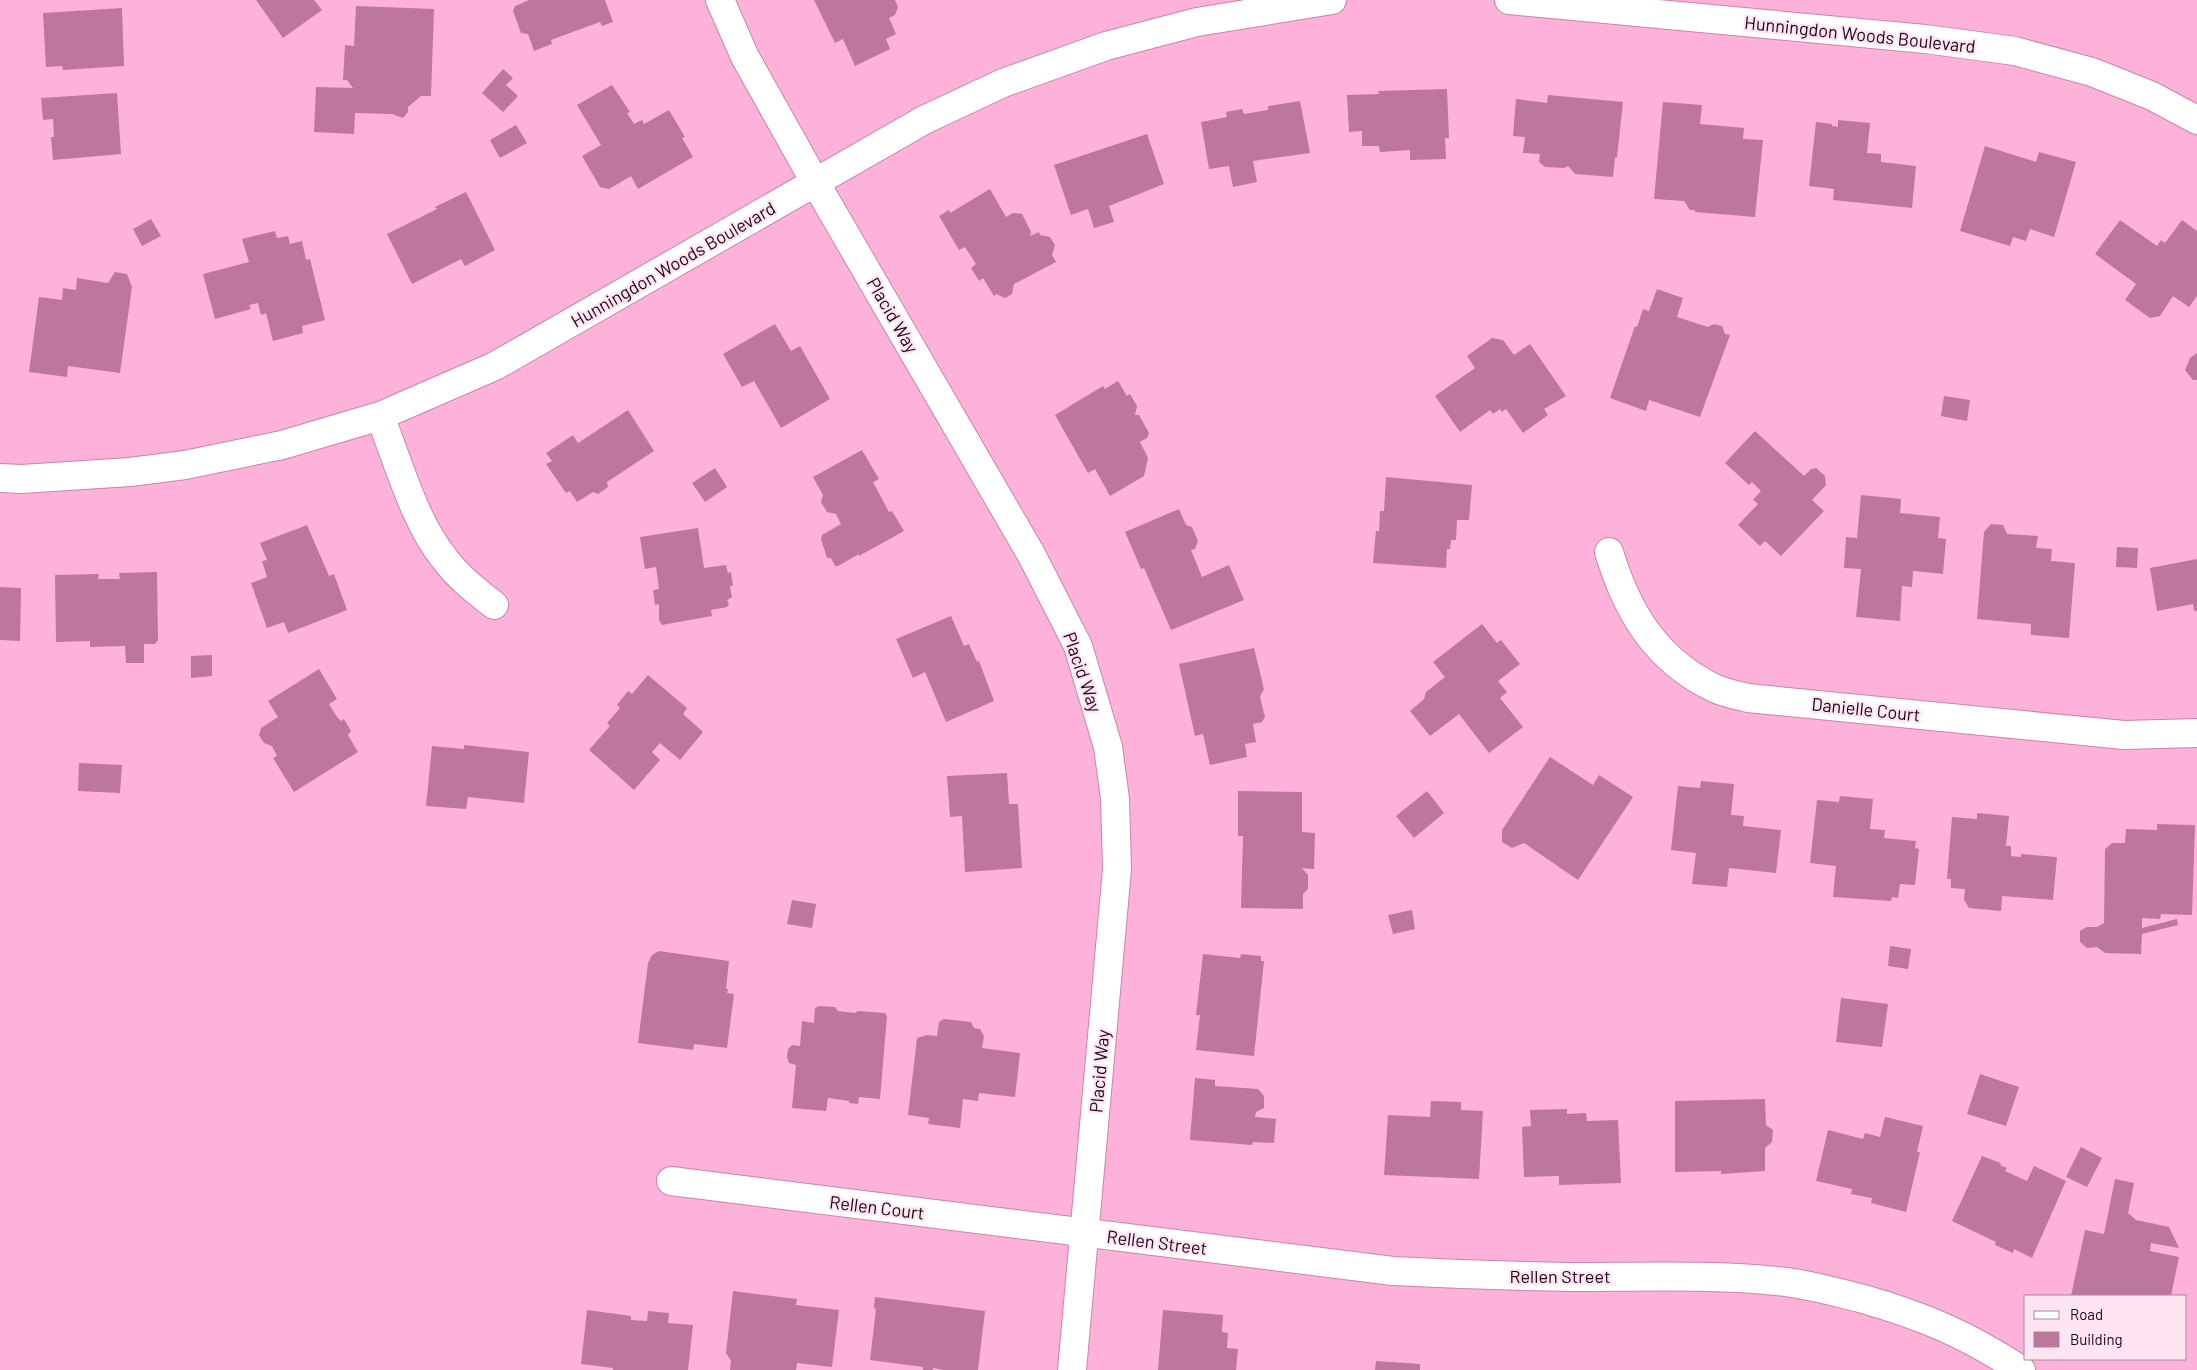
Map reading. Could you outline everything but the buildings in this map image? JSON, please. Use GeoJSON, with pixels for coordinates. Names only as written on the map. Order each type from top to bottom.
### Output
{"type":"FeatureCollection","features":[{"type":"Feature","properties":{"kind":"street","name":"Placid Way"},"geometry":{"type":"LineString","coordinates":[[720,0],[745,57],[815,182],[1031,554],[1078,646],[1108,747],[1115,799],[1117,868],[1072,1370]]}},
{"type":"Feature","properties":{"kind":"street","name":"Hunningdon Woods Boulevard"},"geometry":{"type":"LineString","coordinates":[[0,478],[22,479],[130,472],[185,466],[282,445],[380,416],[495,366],[924,120],[1003,83],[1106,46],[1197,22],[1332,0]]}},
{"type":"Feature","properties":{"kind":"street","name":"Hunningdon Woods Boulevard"},"geometry":{"type":"LineString","coordinates":[[1509,0],[1925,38],[2015,51],[2092,72],[2152,96],[2197,120]]}},
{"type":"Feature","properties":{"kind":"street"},"geometry":{"type":"LineString","coordinates":[[380,416],[413,502],[434,544],[443,558],[466,583],[494,605]]}},
{"type":"Feature","properties":{"kind":"street","name":"Danielle Court"},"geometry":{"type":"LineString","coordinates":[[1609,552],[1616,575],[1632,610],[1648,636],[1680,668],[1716,688],[1748,698],[2124,735],[2197,733]]}},
{"type":"Feature","properties":{"kind":"street","name":"Rellen Court"},"geometry":{"type":"LineString","coordinates":[[671,1182],[1084,1233]]}},
{"type":"Feature","properties":{"kind":"street","name":"Rellen Street"},"geometry":{"type":"LineString","coordinates":[[1084,1233],[1393,1271],[1508,1276],[1701,1277],[1786,1282],[1828,1290],[1908,1312],[1955,1332],[1986,1348],[2021,1370]]}}]}
